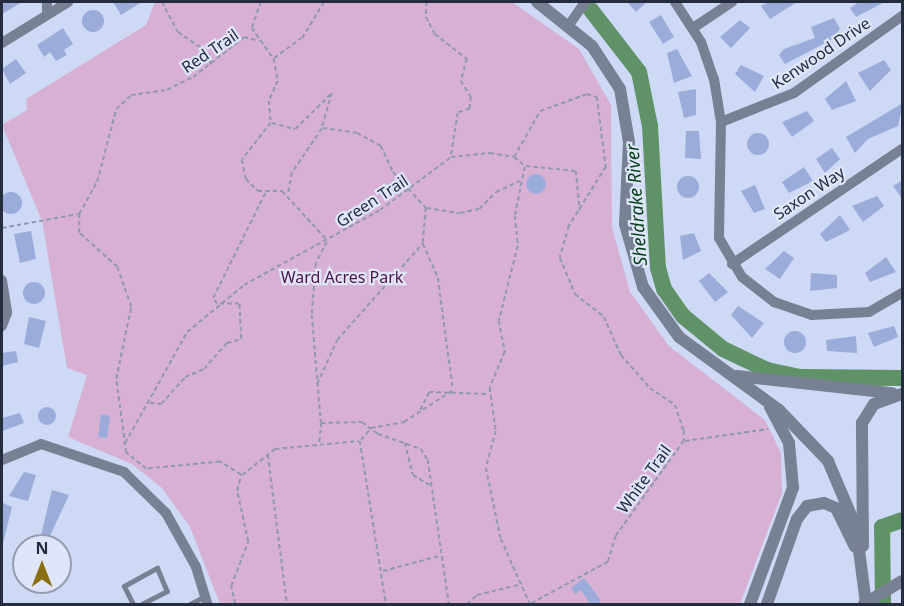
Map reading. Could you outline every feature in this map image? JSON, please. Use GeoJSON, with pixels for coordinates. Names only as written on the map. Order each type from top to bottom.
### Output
{"type":"FeatureCollection","features":[{"type":"Feature","properties":{"kind":"street"},"geometry":{"type":"LineString","coordinates":[[47,2],[47,15]]}},
{"type":"Feature","properties":{"kind":"street"},"geometry":{"type":"LineString","coordinates":[[2,43],[68,2]]}},
{"type":"Feature","properties":{"kind":"street"},"geometry":{"type":"LineString","coordinates":[[537,2],[569,25],[611,69],[623,101],[629,142],[625,224],[643,287],[679,337],[767,401],[811,440],[836,473],[854,520],[865,604],[903,581]]}},
{"type":"Feature","properties":{"kind":"street"},"geometry":{"type":"LineString","coordinates":[[569,25],[585,2]]}},
{"type":"Feature","properties":{"kind":"street"},"geometry":{"type":"LineString","coordinates":[[675,2],[693,28],[710,63],[721,122],[719,238],[732,264],[757,292],[812,315],[868,312],[903,293]]}},
{"type":"Feature","properties":{"kind":"street"},"geometry":{"type":"LineString","coordinates":[[693,28],[732,2]]}},
{"type":"Feature","properties":{"kind":"street","name":"Kenwood Drive"},"geometry":{"type":"LineString","coordinates":[[721,122],[794,93],[903,15]]}},
{"type":"Feature","properties":{"kind":"street","name":"Saxon Way"},"geometry":{"type":"LineString","coordinates":[[732,264],[903,149]]}},
{"type":"Feature","properties":{"kind":"street"},"geometry":{"type":"LineString","coordinates":[[2,280],[7,313],[2,326]]}},
{"type":"Feature","properties":{"kind":"street"},"geometry":{"type":"LineString","coordinates":[[730,375],[780,385],[902,394]]}},
{"type":"Feature","properties":{"kind":"street"},"geometry":{"type":"LineString","coordinates":[[861,562],[867,512],[862,423],[874,404],[902,394]]}},
{"type":"Feature","properties":{"kind":"street"},"geometry":{"type":"LineString","coordinates":[[750,604],[793,488],[789,443],[767,401]]}},
{"type":"Feature","properties":{"kind":"street"},"geometry":{"type":"LineString","coordinates":[[2,460],[41,444],[124,472],[166,513],[187,547],[206,600]]}},
{"type":"Feature","properties":{"kind":"street"},"geometry":{"type":"LineString","coordinates":[[767,604],[797,519],[813,503],[836,508],[861,562]]}},
{"type":"Feature","properties":{"kind":"lane"},"geometry":{"type":"LineString","coordinates":[[133,604],[124,586],[157,568],[167,591],[142,604]]}},
{"type":"Feature","properties":{"kind":"lane"},"geometry":{"type":"LineString","coordinates":[[190,604],[206,600]]}},
{"type":"Feature","properties":{"kind":"path"},"geometry":{"type":"LineString","coordinates":[[162,2],[178,32],[210,53],[212,66]]}},
{"type":"Feature","properties":{"kind":"path"},"geometry":{"type":"LineString","coordinates":[[261,2],[252,28],[273,59],[278,81],[269,101],[271,123],[242,160],[246,179],[266,191],[287,196],[327,241],[316,264],[312,315],[316,385],[321,423],[319,443]]}},
{"type":"Feature","properties":{"kind":"path"},"geometry":{"type":"LineString","coordinates":[[273,59],[288,53],[324,2]]}},
{"type":"Feature","properties":{"kind":"path"},"geometry":{"type":"LineString","coordinates":[[428,2],[426,16],[435,34],[467,59],[461,81],[471,97],[470,109],[458,113],[451,157],[472,153],[514,157],[525,166],[576,171],[580,212]]}},
{"type":"Feature","properties":{"kind":"path","name":"Red Trail"},"geometry":{"type":"LineString","coordinates":[[79,214],[97,182],[116,109],[131,95],[167,90],[212,66],[244,37],[259,41]]}},
{"type":"Feature","properties":{"kind":"path"},"geometry":{"type":"LineString","coordinates":[[271,123],[295,129],[332,93],[322,129],[292,173],[287,196]]}},
{"type":"Feature","properties":{"kind":"path","name":"White Trail"},"geometry":{"type":"LineString","coordinates":[[514,157],[540,111],[587,94],[597,97],[606,167],[580,212],[560,258],[575,294],[604,317],[621,355],[650,388],[675,405],[684,441],[622,526],[608,562],[531,604]]}},
{"type":"Feature","properties":{"kind":"path"},"geometry":{"type":"LineString","coordinates":[[322,129],[357,133],[381,146],[393,172],[411,188],[426,208],[423,243],[438,278],[453,389]]}},
{"type":"Feature","properties":{"kind":"path","name":"Green Trail"},"geometry":{"type":"LineString","coordinates":[[124,444],[187,332],[218,304],[277,265],[327,241],[411,188],[451,157]]}},
{"type":"Feature","properties":{"kind":"path"},"geometry":{"type":"LineString","coordinates":[[525,166],[515,216],[518,246],[499,321],[505,352],[490,394],[496,430],[486,468],[501,539],[531,604]]}},
{"type":"Feature","properties":{"kind":"path"},"geometry":{"type":"LineString","coordinates":[[426,208],[460,213],[478,209],[496,192],[521,180]]}},
{"type":"Feature","properties":{"kind":"path"},"geometry":{"type":"LineString","coordinates":[[149,403],[161,404],[185,377],[204,369],[227,343],[241,339],[239,304],[218,304],[213,298],[266,191]]}},
{"type":"Feature","properties":{"kind":"path"},"geometry":{"type":"LineString","coordinates":[[2,228],[79,214],[79,233],[117,267],[130,307],[116,379],[124,444],[146,469],[220,462],[241,475]]}},
{"type":"Feature","properties":{"kind":"path"},"geometry":{"type":"LineString","coordinates":[[316,385],[337,340],[423,243]]}},
{"type":"Feature","properties":{"kind":"path"},"geometry":{"type":"LineString","coordinates":[[420,410],[429,392],[453,389],[490,394]]}},
{"type":"Feature","properties":{"kind":"path"},"geometry":{"type":"LineString","coordinates":[[235,604],[231,586],[248,542],[237,491],[241,475],[268,455],[319,443],[360,441],[371,428],[404,422],[453,389]]}},
{"type":"Feature","properties":{"kind":"path"},"geometry":{"type":"LineString","coordinates":[[321,423],[362,422],[421,449],[428,460],[440,556],[449,604]]}},
{"type":"Feature","properties":{"kind":"path"},"geometry":{"type":"LineString","coordinates":[[684,441],[776,426]]}},
{"type":"Feature","properties":{"kind":"path"},"geometry":{"type":"LineString","coordinates":[[360,441],[383,571],[386,604]]}},
{"type":"Feature","properties":{"kind":"path"},"geometry":{"type":"LineString","coordinates":[[405,442],[413,475],[431,486]]}},
{"type":"Feature","properties":{"kind":"path"},"geometry":{"type":"LineString","coordinates":[[268,455],[287,604]]}},
{"type":"Feature","properties":{"kind":"path"},"geometry":{"type":"LineString","coordinates":[[383,571],[440,556]]}},
{"type":"Feature","properties":{"kind":"path"},"geometry":{"type":"LineString","coordinates":[[467,604],[477,595],[523,584]]}},
{"type":"Feature","properties":{"kind":"green space","name":"Ward Acres Park"},"geometry":{"type":"Polygon","coordinates":[[[155,2],[512,2],[579,49],[611,105],[612,227],[630,292],[669,346],[765,420],[781,453],[782,493],[740,604],[220,604],[190,527],[162,488],[132,464],[68,437],[87,375],[67,368],[42,221],[2,125],[27,110],[26,99],[146,25],[155,2]]]}},
{"type":"Feature","properties":{"kind":"building"},"geometry":{"type":"Polygon","coordinates":[[[2,2],[22,2],[2,14],[2,2]]]}},
{"type":"Feature","properties":{"kind":"building"},"geometry":{"type":"Polygon","coordinates":[[[113,2],[142,2],[121,15],[113,2]]]}},
{"type":"Feature","properties":{"kind":"building"},"geometry":{"type":"Polygon","coordinates":[[[627,2],[647,2],[636,12],[627,2]]]}},
{"type":"Feature","properties":{"kind":"building"},"geometry":{"type":"Polygon","coordinates":[[[768,2],[797,2],[770,19],[761,6],[768,2]]]}},
{"type":"Feature","properties":{"kind":"building"},"geometry":{"type":"Polygon","coordinates":[[[859,2],[885,2],[856,17],[850,8],[859,2]]]}},
{"type":"Feature","properties":{"kind":"building"},"geometry":{"type":"Polygon","coordinates":[[[93,10],[101,13],[104,21],[101,29],[93,32],[85,29],[82,21],[85,13],[93,10]]]}},
{"type":"Feature","properties":{"kind":"building"},"geometry":{"type":"Polygon","coordinates":[[[661,15],[674,37],[663,44],[649,22],[661,15]]]}},
{"type":"Feature","properties":{"kind":"building"},"geometry":{"type":"Polygon","coordinates":[[[834,18],[840,29],[831,40],[785,64],[779,55],[784,49],[815,38],[811,27],[834,18]]]}},
{"type":"Feature","properties":{"kind":"building"},"geometry":{"type":"Polygon","coordinates":[[[740,20],[750,28],[731,48],[720,37],[740,20]]]}},
{"type":"Feature","properties":{"kind":"building"},"geometry":{"type":"Polygon","coordinates":[[[63,28],[73,44],[64,50],[67,55],[56,61],[50,52],[44,57],[37,45],[63,28]]]}},
{"type":"Feature","properties":{"kind":"building"},"geometry":{"type":"Polygon","coordinates":[[[677,49],[692,76],[674,83],[667,53],[677,49]]]}},
{"type":"Feature","properties":{"kind":"building"},"geometry":{"type":"Polygon","coordinates":[[[16,59],[26,73],[10,84],[2,69],[16,59]]]}},
{"type":"Feature","properties":{"kind":"building"},"geometry":{"type":"Polygon","coordinates":[[[884,60],[891,70],[870,91],[858,73],[884,60]]]}},
{"type":"Feature","properties":{"kind":"building"},"geometry":{"type":"Polygon","coordinates":[[[741,65],[764,76],[755,92],[735,74],[741,65]]]}},
{"type":"Feature","properties":{"kind":"building"},"geometry":{"type":"Polygon","coordinates":[[[846,81],[856,101],[832,110],[825,99],[846,81]]]}},
{"type":"Feature","properties":{"kind":"building"},"geometry":{"type":"Polygon","coordinates":[[[696,89],[696,115],[684,118],[678,92],[696,89]]]}},
{"type":"Feature","properties":{"kind":"building"},"geometry":{"type":"Polygon","coordinates":[[[903,103],[898,126],[868,139],[855,153],[846,137],[903,103]]]}},
{"type":"Feature","properties":{"kind":"building"},"geometry":{"type":"Polygon","coordinates":[[[807,111],[814,121],[792,137],[782,122],[807,111]]]}},
{"type":"Feature","properties":{"kind":"building"},"geometry":{"type":"Polygon","coordinates":[[[686,131],[699,131],[701,159],[685,158],[686,131]]]}},
{"type":"Feature","properties":{"kind":"building"},"geometry":{"type":"Polygon","coordinates":[[[758,133],[766,136],[769,144],[766,152],[758,155],[750,152],[747,144],[750,136],[758,133]]]}},
{"type":"Feature","properties":{"kind":"building"},"geometry":{"type":"Polygon","coordinates":[[[832,148],[840,159],[825,173],[816,159],[832,148]]]}},
{"type":"Feature","properties":{"kind":"building"},"geometry":{"type":"Polygon","coordinates":[[[804,167],[813,181],[789,193],[782,182],[804,167]]]}},
{"type":"Feature","properties":{"kind":"building"},"geometry":{"type":"Polygon","coordinates":[[[532,174],[540,174],[546,180],[546,188],[540,194],[532,194],[526,188],[526,180],[532,174]]]}},
{"type":"Feature","properties":{"kind":"building"},"geometry":{"type":"Polygon","coordinates":[[[688,176],[696,179],[699,187],[696,195],[688,198],[680,195],[677,187],[680,179],[688,176]]]}},
{"type":"Feature","properties":{"kind":"building"},"geometry":{"type":"Polygon","coordinates":[[[903,180],[903,200],[893,186],[903,180]]]}},
{"type":"Feature","properties":{"kind":"building"},"geometry":{"type":"Polygon","coordinates":[[[755,185],[765,209],[754,213],[741,191],[755,185]]]}},
{"type":"Feature","properties":{"kind":"building"},"geometry":{"type":"Polygon","coordinates":[[[11,192],[19,195],[22,203],[19,211],[11,214],[3,211],[0,203],[3,195],[11,192]]]}},
{"type":"Feature","properties":{"kind":"building"},"geometry":{"type":"Polygon","coordinates":[[[877,196],[884,206],[863,222],[852,206],[877,196]]]}},
{"type":"Feature","properties":{"kind":"building"},"geometry":{"type":"Polygon","coordinates":[[[840,215],[850,230],[826,242],[820,234],[840,215]]]}},
{"type":"Feature","properties":{"kind":"building"},"geometry":{"type":"Polygon","coordinates":[[[31,231],[36,259],[20,263],[14,234],[31,231]]]}},
{"type":"Feature","properties":{"kind":"building"},"geometry":{"type":"Polygon","coordinates":[[[694,233],[701,251],[683,260],[680,236],[694,233]]]}},
{"type":"Feature","properties":{"kind":"building"},"geometry":{"type":"Polygon","coordinates":[[[784,251],[794,258],[780,279],[765,269],[784,251]]]}},
{"type":"Feature","properties":{"kind":"building"},"geometry":{"type":"Polygon","coordinates":[[[886,257],[896,272],[870,282],[865,273],[886,257]]]}},
{"type":"Feature","properties":{"kind":"building"},"geometry":{"type":"Polygon","coordinates":[[[709,273],[728,292],[715,302],[699,281],[709,273]]]}},
{"type":"Feature","properties":{"kind":"building"},"geometry":{"type":"Polygon","coordinates":[[[811,273],[837,275],[837,288],[810,291],[811,273]]]}},
{"type":"Feature","properties":{"kind":"building"},"geometry":{"type":"Polygon","coordinates":[[[34,282],[42,285],[45,293],[42,301],[34,304],[26,301],[23,293],[26,285],[34,282]]]}},
{"type":"Feature","properties":{"kind":"building"},"geometry":{"type":"Polygon","coordinates":[[[738,306],[764,323],[752,338],[731,315],[738,306]]]}},
{"type":"Feature","properties":{"kind":"building"},"geometry":{"type":"Polygon","coordinates":[[[29,317],[46,321],[39,348],[24,344],[29,317]]]}},
{"type":"Feature","properties":{"kind":"building"},"geometry":{"type":"Polygon","coordinates":[[[894,326],[898,337],[874,347],[868,333],[894,326]]]}},
{"type":"Feature","properties":{"kind":"building"},"geometry":{"type":"Polygon","coordinates":[[[795,331],[805,338],[806,342],[799,352],[795,353],[785,346],[784,342],[791,332],[795,331]]]}},
{"type":"Feature","properties":{"kind":"building"},"geometry":{"type":"Polygon","coordinates":[[[856,336],[857,353],[827,351],[826,340],[856,336]]]}},
{"type":"Feature","properties":{"kind":"building"},"geometry":{"type":"Polygon","coordinates":[[[16,351],[18,362],[2,366],[2,353],[16,351]]]}},
{"type":"Feature","properties":{"kind":"building"},"geometry":{"type":"Polygon","coordinates":[[[43,407],[51,407],[56,412],[54,423],[43,425],[38,420],[38,412],[43,407]]]}},
{"type":"Feature","properties":{"kind":"building"},"geometry":{"type":"Polygon","coordinates":[[[20,413],[24,423],[2,431],[2,418],[20,413]]]}},
{"type":"Feature","properties":{"kind":"building"},"geometry":{"type":"Polygon","coordinates":[[[101,414],[110,416],[107,438],[98,437],[101,414]]]}},
{"type":"Feature","properties":{"kind":"building"},"geometry":{"type":"Polygon","coordinates":[[[24,472],[36,475],[28,501],[9,496],[24,472]]]}},
{"type":"Feature","properties":{"kind":"building"},"geometry":{"type":"Polygon","coordinates":[[[52,490],[69,495],[51,534],[41,534],[52,490]]]}},
{"type":"Feature","properties":{"kind":"building"},"geometry":{"type":"Polygon","coordinates":[[[3,503],[12,507],[3,543],[2,508],[3,503]]]}},
{"type":"Feature","properties":{"kind":"building"},"geometry":{"type":"Polygon","coordinates":[[[584,578],[600,599],[599,604],[590,604],[581,590],[575,594],[571,588],[584,578]]]}},
{"type":"Feature","properties":{"kind":"waterway","name":"Sheldrake River"},"geometry":{"type":"LineString","coordinates":[[591,10],[639,72],[650,126],[658,268],[664,289],[683,316],[723,349],[767,370],[801,377],[902,378]]}},
{"type":"Feature","properties":{"kind":"waterway","name":"Sheldrake River"},"geometry":{"type":"LineString","coordinates":[[883,604],[882,527],[902,520]]}}]}
